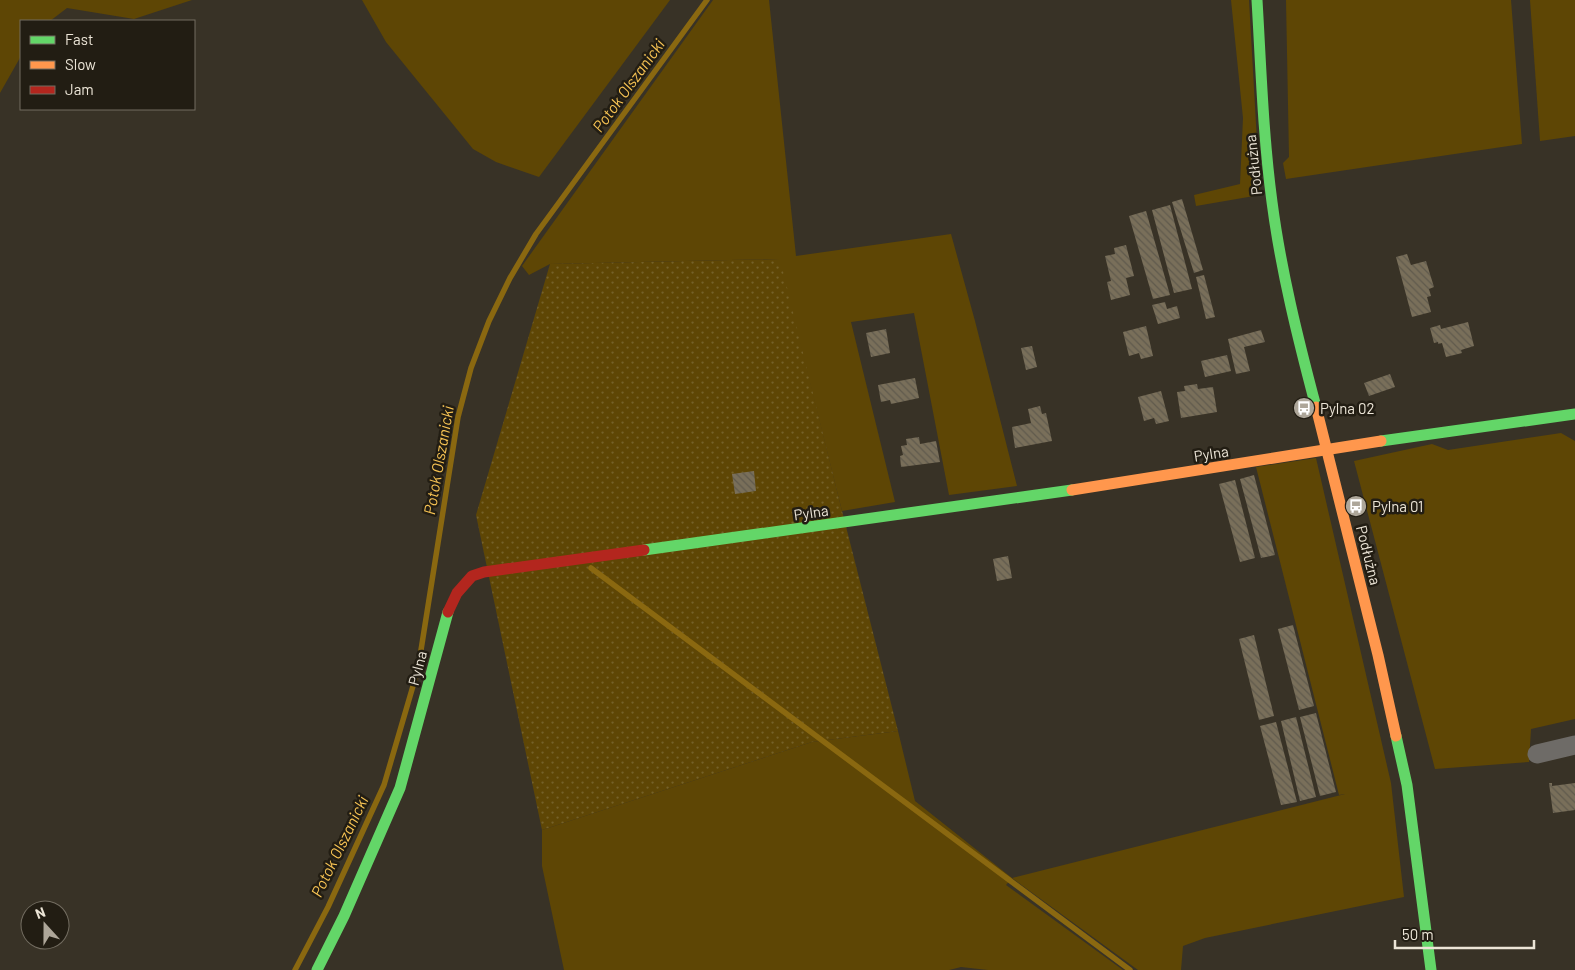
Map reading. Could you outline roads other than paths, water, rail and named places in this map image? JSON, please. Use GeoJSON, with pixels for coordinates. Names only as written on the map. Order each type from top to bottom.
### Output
{"type":"FeatureCollection","features":[{"type":"Feature","properties":{"kind":"street","name":"Podłużna"},"geometry":{"type":"LineString","coordinates":[[1257,0],[1262,110],[1272,202],[1291,309],[1378,655],[1407,785],[1431,970]]}},
{"type":"Feature","properties":{"kind":"street","name":"Pylna"},"geometry":{"type":"LineString","coordinates":[[317,970],[344,916],[400,788],[448,613],[457,593],[472,576],[484,572],[1022,498],[1327,449],[1575,414]]}},
{"type":"Feature","properties":{"kind":"street"},"geometry":{"type":"LineString","coordinates":[[1537,754],[1575,745]]}},
{"type":"Feature","properties":{"kind":"waterway","name":"Potok Olszanicki"},"geometry":{"type":"LineString","coordinates":[[295,970],[328,907],[384,785],[418,669],[458,417],[471,368],[489,321],[510,278],[536,234],[707,0]]}},
{"type":"Feature","properties":{"kind":"waterway"},"geometry":{"type":"LineString","coordinates":[[591,568],[1130,970]]}},
{"type":"Feature","properties":{"kind":"place","name":"Pylna 02"},"geometry":{"type":"Point","coordinates":[1304,408]}},
{"type":"Feature","properties":{"kind":"place","name":"Pylna 01"},"geometry":{"type":"Point","coordinates":[1356,506]}}]}
